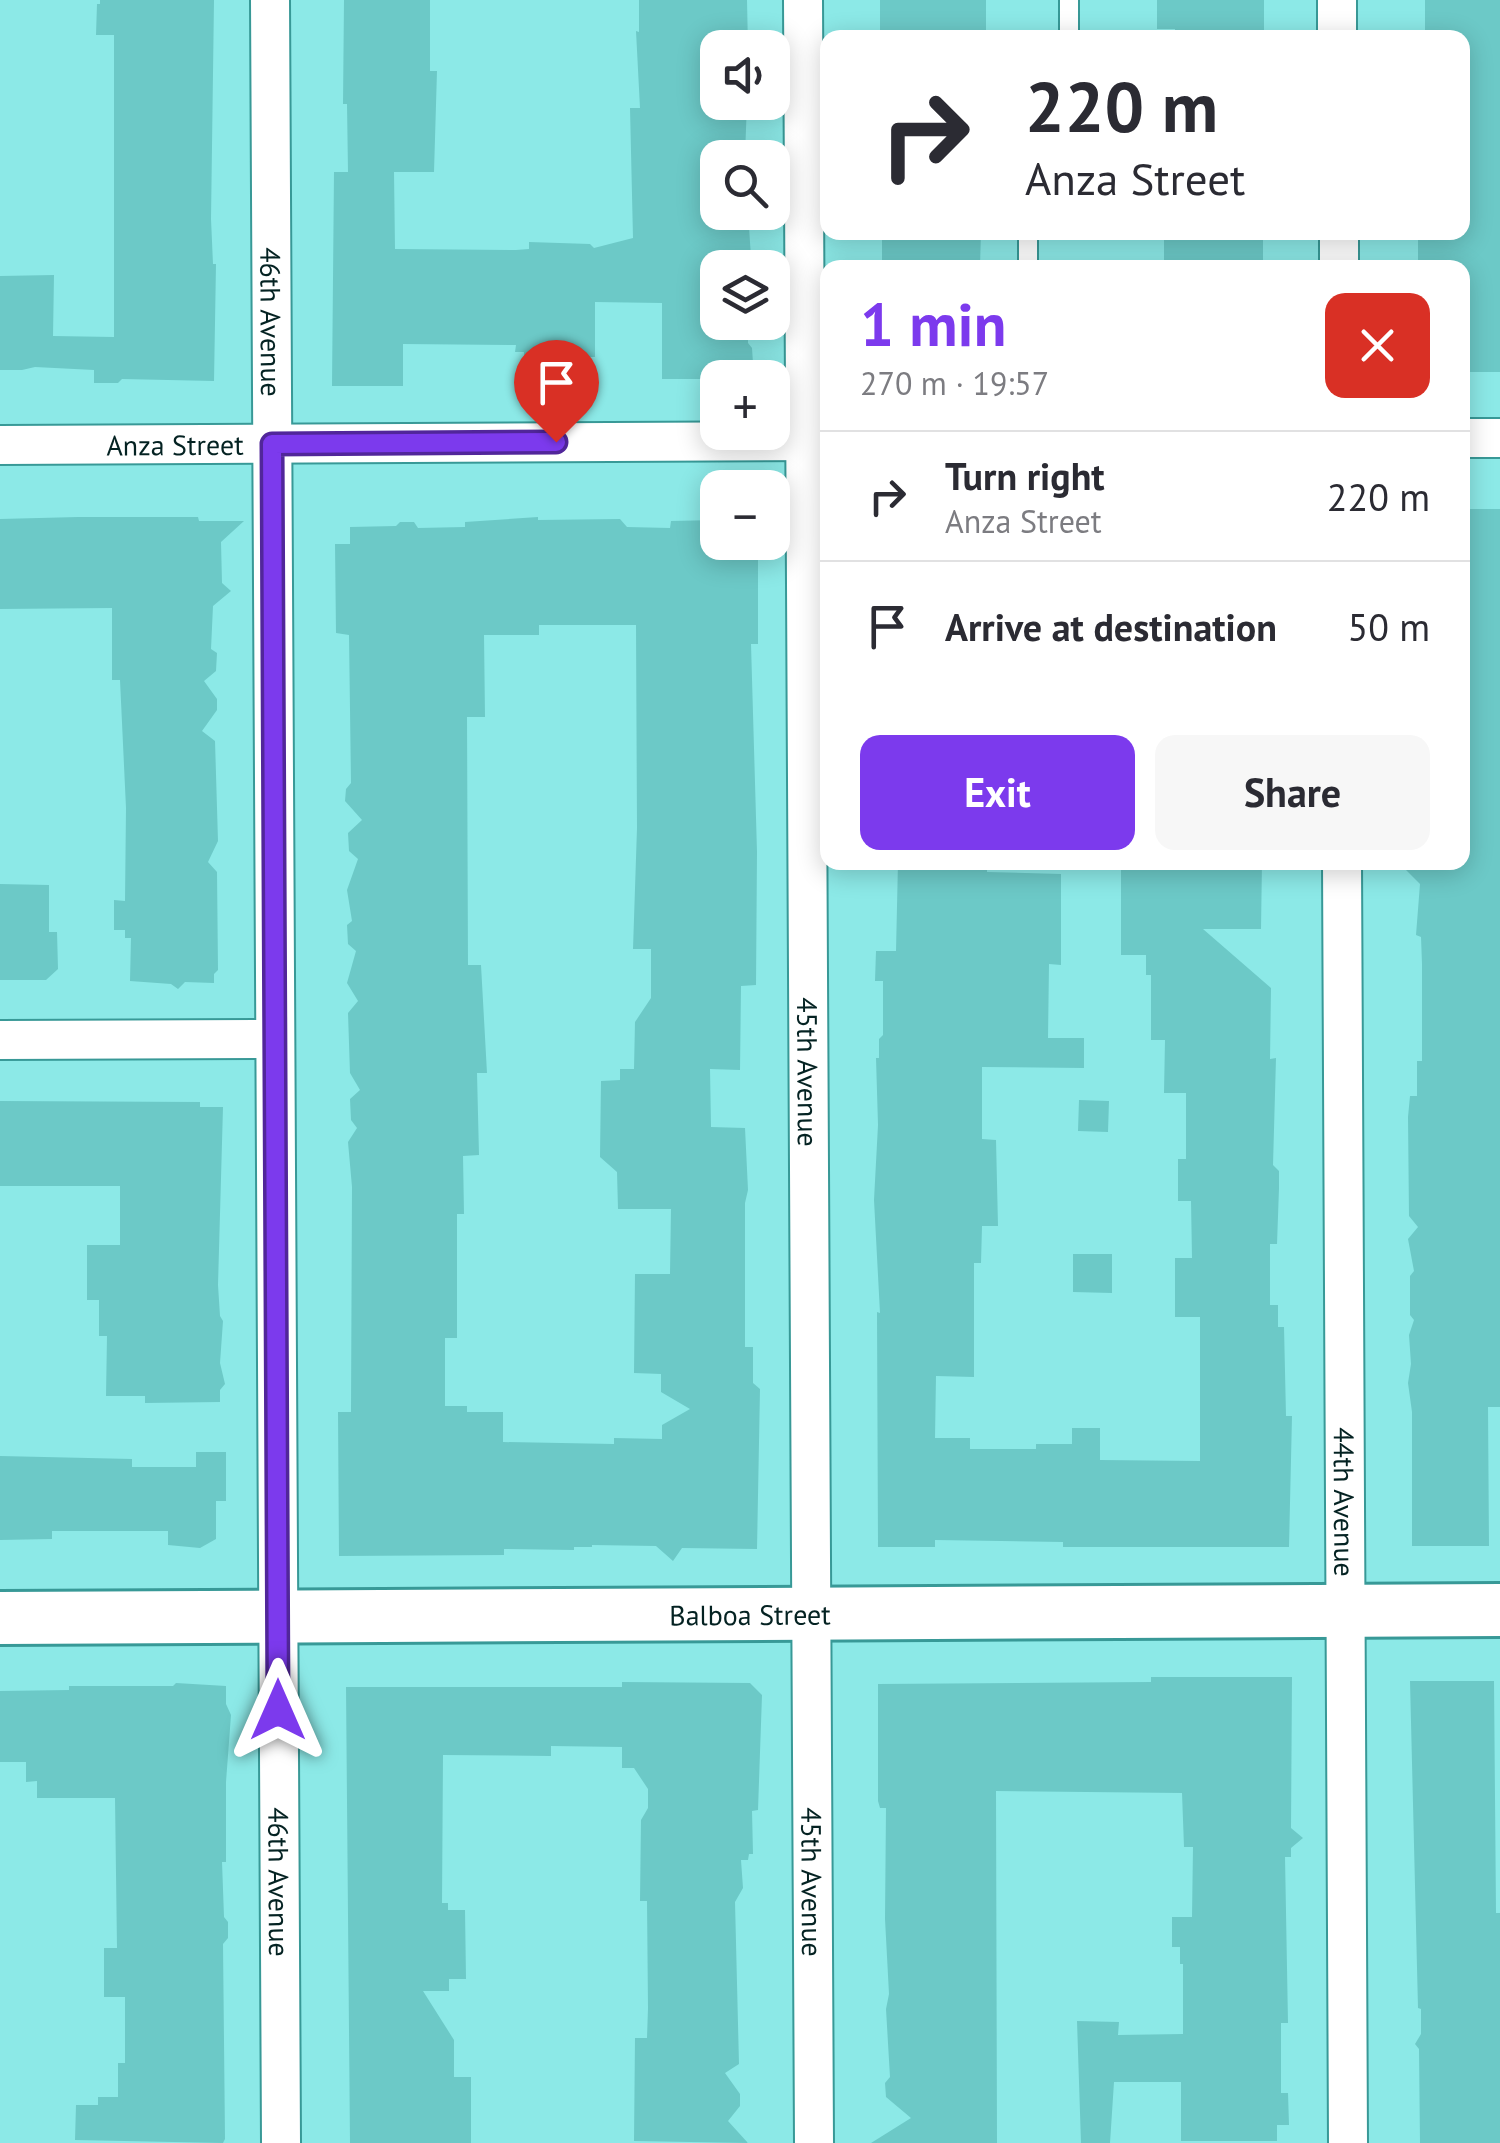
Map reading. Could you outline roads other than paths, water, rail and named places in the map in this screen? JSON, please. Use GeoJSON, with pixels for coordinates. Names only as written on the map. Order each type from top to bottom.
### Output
{"type":"FeatureCollection","features":[{"type":"Feature","properties":{"kind":"street","name":"46th Avenue"},"geometry":{"type":"LineString","coordinates":[[270,0],[281,2143]]}},
{"type":"Feature","properties":{"kind":"street","name":"45th Avenue"},"geometry":{"type":"LineString","coordinates":[[803,0],[817,441],[814,2143]]}},
{"type":"Feature","properties":{"kind":"street"},"geometry":{"type":"LineString","coordinates":[[1337,0],[1337,30]]}},
{"type":"Feature","properties":{"kind":"street"},"geometry":{"type":"LineString","coordinates":[[1470,438],[1500,438]]}},
{"type":"Feature","properties":{"kind":"street","name":"Anza Street"},"geometry":{"type":"LineString","coordinates":[[0,445],[817,441]]}},
{"type":"Feature","properties":{"kind":"street","name":"44th Avenue"},"geometry":{"type":"LineString","coordinates":[[1342,870],[1348,2143]]}},
{"type":"Feature","properties":{"kind":"street"},"geometry":{"type":"LineString","coordinates":[[0,1040],[275,1039]]}},
{"type":"Feature","properties":{"kind":"street","name":"Balboa Street"},"geometry":{"type":"LineString","coordinates":[[0,1618],[1500,1610]]}},
{"type":"Feature","properties":{"kind":"lane"},"geometry":{"type":"LineString","coordinates":[[1069,0],[1069,30]]}}]}
